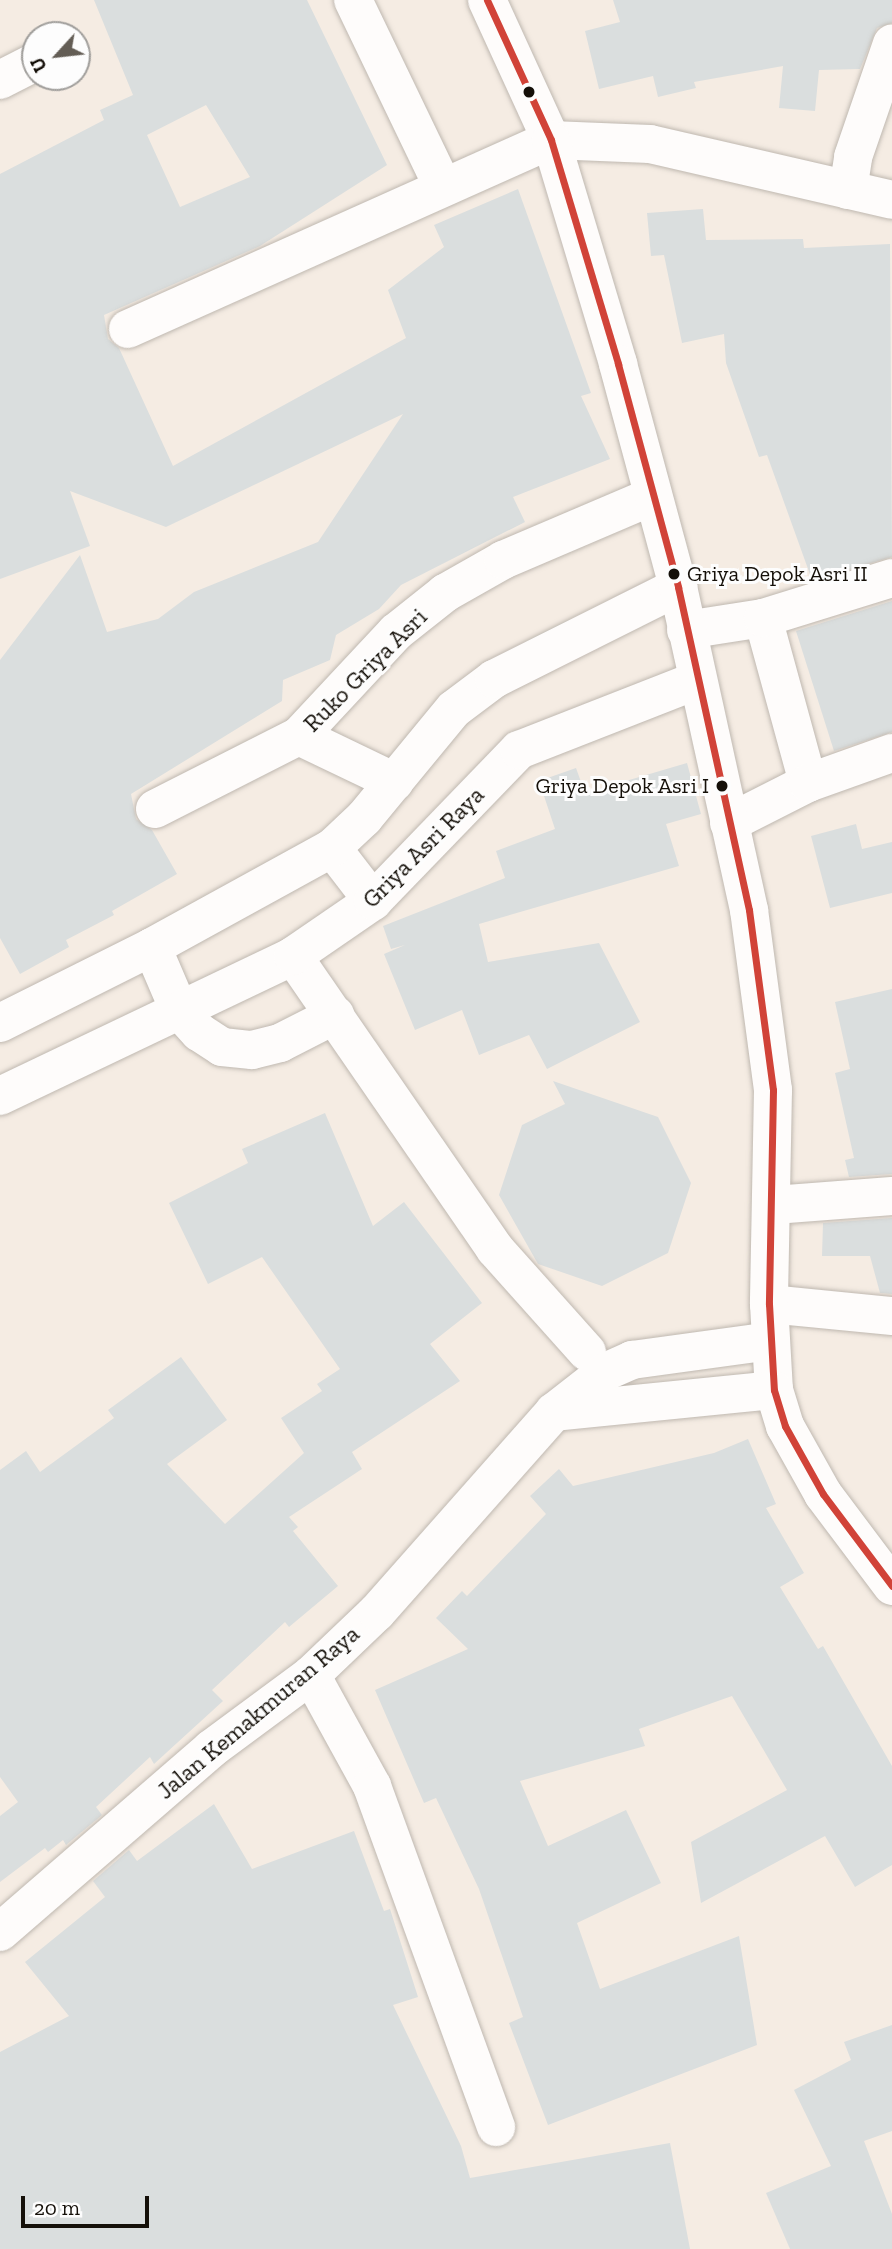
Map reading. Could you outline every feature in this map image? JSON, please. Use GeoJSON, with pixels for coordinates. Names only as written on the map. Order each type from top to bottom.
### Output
{"type":"FeatureCollection","features":[{"type":"Feature","properties":{"kind":"street"},"geometry":{"type":"LineString","coordinates":[[353,0],[443,187]]}},
{"type":"Feature","properties":{"kind":"street"},"geometry":{"type":"LineString","coordinates":[[487,0],[551,140],[618,365],[651,497],[678,587],[695,681],[729,823],[766,1012],[773,1090],[774,1205],[770,1322],[774,1390],[785,1426],[823,1494],[892,1586]]}},
{"type":"Feature","properties":{"kind":"street"},"geometry":{"type":"LineString","coordinates":[[849,190],[853,158],[892,44]]}},
{"type":"Feature","properties":{"kind":"street"},"geometry":{"type":"LineString","coordinates":[[0,80],[21,69]]}},
{"type":"Feature","properties":{"kind":"street"},"geometry":{"type":"LineString","coordinates":[[128,329],[551,140],[650,144],[892,200]]}},
{"type":"Feature","properties":{"kind":"street","name":"Ruko Griya Asri"},"geometry":{"type":"LineString","coordinates":[[155,809],[299,736],[396,632],[445,593],[503,560],[651,497]]}},
{"type":"Feature","properties":{"kind":"street"},"geometry":{"type":"LineString","coordinates":[[686,630],[763,618],[892,578]]}},
{"type":"Feature","properties":{"kind":"street"},"geometry":{"type":"LineString","coordinates":[[0,1023],[152,947],[332,848],[395,782],[454,709],[494,679],[678,587]]}},
{"type":"Feature","properties":{"kind":"street"},"geometry":{"type":"LineString","coordinates":[[763,618],[808,783]]}},
{"type":"Feature","properties":{"kind":"street","name":"Griya Asri Raya"},"geometry":{"type":"LineString","coordinates":[[0,1096],[293,956],[373,901],[519,750],[695,681]]}},
{"type":"Feature","properties":{"kind":"street"},"geometry":{"type":"LineString","coordinates":[[299,736],[395,782]]}},
{"type":"Feature","properties":{"kind":"street"},"geometry":{"type":"LineString","coordinates":[[729,823],[808,783],[892,753]]}},
{"type":"Feature","properties":{"kind":"street"},"geometry":{"type":"LineString","coordinates":[[332,848],[373,901]]}},
{"type":"Feature","properties":{"kind":"street"},"geometry":{"type":"LineString","coordinates":[[152,947],[179,1010],[199,1032],[222,1047],[252,1050],[280,1044],[334,1015]]}},
{"type":"Feature","properties":{"kind":"street"},"geometry":{"type":"LineString","coordinates":[[293,956],[495,1249],[587,1352]]}},
{"type":"Feature","properties":{"kind":"street"},"geometry":{"type":"LineString","coordinates":[[774,1205],[892,1196]]}},
{"type":"Feature","properties":{"kind":"street","name":"Jalan Kemakmuran Raya"},"geometry":{"type":"LineString","coordinates":[[0,1931],[211,1749],[311,1675],[377,1612],[554,1412],[619,1364],[770,1322],[892,1316]]}},
{"type":"Feature","properties":{"kind":"street"},"geometry":{"type":"LineString","coordinates":[[554,1412],[774,1390]]}},
{"type":"Feature","properties":{"kind":"street"},"geometry":{"type":"LineString","coordinates":[[311,1675],[372,1786],[496,2127]]}},
{"type":"Feature","properties":{"kind":"building"},"geometry":{"type":"Polygon","coordinates":[[[94,0],[307,0],[387,165],[260,246],[104,315],[108,339],[119,348],[173,466],[406,338],[388,290],[444,247],[434,225],[518,189],[591,393],[581,396],[610,459],[513,497],[525,522],[401,585],[379,609],[336,635],[330,660],[283,680],[282,701],[131,794],[136,819],[152,830],[177,874],[112,911],[114,915],[66,940],[69,947],[20,974],[0,938],[0,660],[80,555],[107,632],[158,619],[194,592],[318,542],[403,414],[166,527],[70,491],[90,546],[0,579],[0,174],[104,120],[100,110],[133,95],[94,0]],[[206,105],[147,135],[180,207],[250,177],[206,105]]]}},
{"type":"Feature","properties":{"kind":"building"},"geometry":{"type":"Polygon","coordinates":[[[613,0],[892,0],[892,23],[877,28],[860,69],[819,70],[815,111],[779,108],[783,66],[694,82],[696,88],[658,97],[653,76],[599,89],[585,31],[620,22],[613,0]]]}},
{"type":"Feature","properties":{"kind":"building"},"geometry":{"type":"Polygon","coordinates":[[[703,209],[706,240],[803,239],[804,248],[890,244],[892,557],[812,580],[767,455],[759,457],[726,363],[724,334],[682,343],[664,255],[651,256],[647,213],[703,209]]]}},
{"type":"Feature","properties":{"kind":"building"},"geometry":{"type":"Polygon","coordinates":[[[892,601],[892,732],[834,751],[796,631],[892,601]]]}},
{"type":"Feature","properties":{"kind":"building"},"geometry":{"type":"Polygon","coordinates":[[[687,763],[701,814],[666,824],[679,866],[479,924],[488,962],[599,943],[640,1022],[547,1069],[529,1035],[479,1055],[462,1010],[415,1030],[384,954],[405,945],[391,949],[383,926],[505,878],[496,851],[555,829],[539,781],[576,768],[585,793],[687,763]]]}},
{"type":"Feature","properties":{"kind":"building"},"geometry":{"type":"Polygon","coordinates":[[[856,824],[862,849],[892,842],[892,893],[830,908],[811,836],[856,824]]]}},
{"type":"Feature","properties":{"kind":"building"},"geometry":{"type":"Polygon","coordinates":[[[892,989],[892,1174],[849,1177],[845,1160],[854,1158],[835,1073],[850,1069],[835,1002],[892,989]]]}},
{"type":"Feature","properties":{"kind":"building"},"geometry":{"type":"Polygon","coordinates":[[[553,1081],[658,1117],[691,1183],[668,1253],[602,1286],[538,1264],[499,1195],[522,1125],[565,1104],[553,1081]]]}},
{"type":"Feature","properties":{"kind":"building"},"geometry":{"type":"Polygon","coordinates":[[[325,1113],[373,1226],[404,1202],[482,1303],[430,1344],[460,1381],[352,1452],[362,1469],[289,1517],[298,1527],[293,1531],[338,1586],[289,1627],[285,1622],[212,1690],[223,1701],[154,1764],[150,1757],[96,1807],[102,1815],[66,1845],[63,1840],[48,1852],[45,1848],[0,1882],[0,1816],[18,1802],[0,1777],[0,1470],[26,1451],[40,1472],[114,1418],[108,1410],[181,1357],[227,1420],[167,1464],[225,1524],[304,1453],[281,1418],[322,1391],[317,1384],[340,1369],[262,1257],[208,1284],[169,1203],[248,1163],[242,1149],[325,1113]]]}},
{"type":"Feature","properties":{"kind":"building"},"geometry":{"type":"Polygon","coordinates":[[[892,1218],[892,1294],[880,1293],[870,1256],[822,1256],[823,1223],[892,1218]]]}},
{"type":"Feature","properties":{"kind":"building"},"geometry":{"type":"Polygon","coordinates":[[[748,1439],[776,1504],[766,1508],[804,1573],[780,1587],[818,1649],[823,1646],[892,1766],[892,1865],[855,1887],[825,1836],[701,1903],[691,1842],[787,1790],[732,1696],[639,1729],[645,1746],[520,1781],[548,1846],[626,1810],[661,1883],[577,1923],[600,1989],[739,1936],[757,2045],[548,2125],[509,2023],[523,2017],[479,1889],[436,1798],[424,1803],[375,1690],[468,1649],[436,1618],[462,1591],[467,1596],[546,1514],[530,1496],[559,1469],[573,1486],[714,1453],[748,1439]]]}},
{"type":"Feature","properties":{"kind":"building"},"geometry":{"type":"Polygon","coordinates":[[[214,1804],[252,1869],[354,1831],[384,1911],[390,1909],[418,1997],[393,2005],[461,2146],[470,2178],[670,2143],[690,2249],[0,2249],[0,2052],[69,2016],[25,1962],[105,1897],[93,1881],[129,1850],[137,1861],[214,1804]]]}},
{"type":"Feature","properties":{"kind":"building"},"geometry":{"type":"Polygon","coordinates":[[[892,2025],[892,2131],[864,2141],[892,2214],[892,2249],[790,2249],[766,2193],[831,2166],[794,2090],[851,2060],[844,2042],[892,2025]]]}},
{"type":"Feature","properties":{"kind":"transit line"},"geometry":{"type":"LineString","coordinates":[[487,0],[551,140],[618,364],[678,587],[749,910],[773,1090],[769,1304],[774,1390],[785,1426],[823,1494],[892,1586]]}},
{"type":"Feature","properties":{"kind":"place","name":"Griya Depok Asri II"},"geometry":{"type":"Point","coordinates":[674,574]}},
{"type":"Feature","properties":{"kind":"place","name":"Griya Depok Asri I"},"geometry":{"type":"Point","coordinates":[722,786]}}]}
